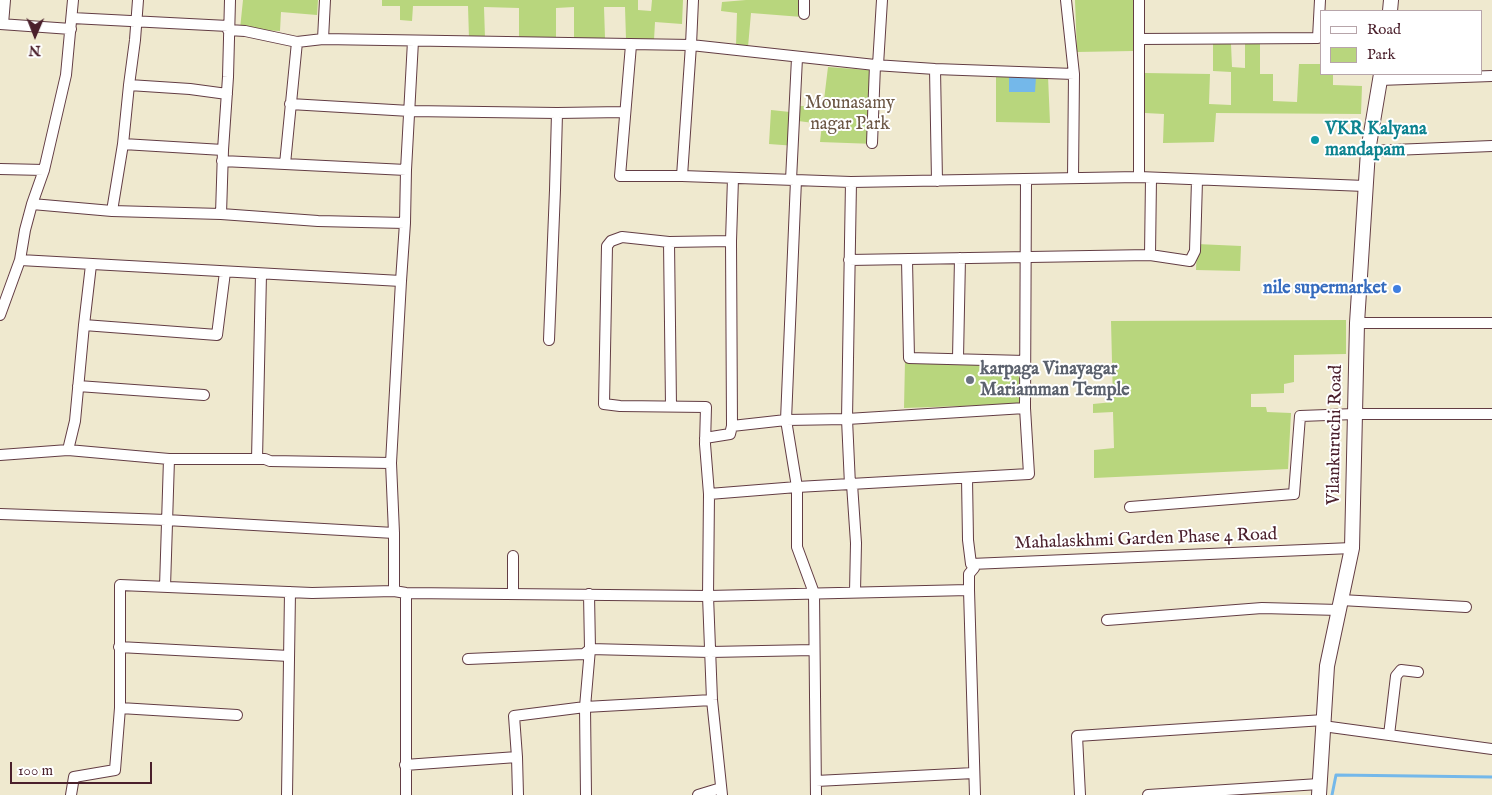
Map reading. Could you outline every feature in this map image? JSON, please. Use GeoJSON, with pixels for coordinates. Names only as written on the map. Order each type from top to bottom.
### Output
{"type":"FeatureCollection","features":[{"type":"Feature","properties":{"kind":"main road","name":"Vilankuruchi Road"},"geometry":{"type":"LineString","coordinates":[[1319,789],[1327,666],[1352,548],[1357,323],[1365,186],[1368,152],[1380,77]]}},
{"type":"Feature","properties":{"kind":"street"},"geometry":{"type":"LineString","coordinates":[[5,0],[2,24],[71,29]]}},
{"type":"Feature","properties":{"kind":"street"},"geometry":{"type":"LineString","coordinates":[[0,315],[5,289],[20,260],[25,230],[44,170],[66,75],[72,0]]}},
{"type":"Feature","properties":{"kind":"street"},"geometry":{"type":"LineString","coordinates":[[112,211],[123,144],[138,0]]}},
{"type":"Feature","properties":{"kind":"street"},"geometry":{"type":"LineString","coordinates":[[221,214],[230,0]]}},
{"type":"Feature","properties":{"kind":"street"},"geometry":{"type":"LineString","coordinates":[[323,40],[325,0]]}},
{"type":"Feature","properties":{"kind":"street"},"geometry":{"type":"LineString","coordinates":[[682,176],[693,0]]}},
{"type":"Feature","properties":{"kind":"street"},"geometry":{"type":"LineString","coordinates":[[804,0],[804,14]]}},
{"type":"Feature","properties":{"kind":"street"},"geometry":{"type":"LineString","coordinates":[[872,143],[882,0]]}},
{"type":"Feature","properties":{"kind":"street"},"geometry":{"type":"LineString","coordinates":[[1066,0],[1074,74],[1073,178]]}},
{"type":"Feature","properties":{"kind":"street"},"geometry":{"type":"LineString","coordinates":[[1139,0],[1139,178]]}},
{"type":"Feature","properties":{"kind":"street"},"geometry":{"type":"LineString","coordinates":[[1139,39],[1318,38],[1320,0]]}},
{"type":"Feature","properties":{"kind":"street"},"geometry":{"type":"LineString","coordinates":[[72,18],[228,28],[297,42],[323,40],[413,40],[691,45],[797,58],[876,65],[1074,74]]}},
{"type":"Feature","properties":{"kind":"street"},"geometry":{"type":"LineString","coordinates":[[394,591],[391,462],[405,223],[413,40]]}},
{"type":"Feature","properties":{"kind":"street"},"geometry":{"type":"LineString","coordinates":[[285,164],[297,42]]}},
{"type":"Feature","properties":{"kind":"street"},"geometry":{"type":"LineString","coordinates":[[631,45],[620,176],[682,176],[852,182],[1151,178],[1365,186]]}},
{"type":"Feature","properties":{"kind":"street"},"geometry":{"type":"LineString","coordinates":[[797,58],[786,420],[796,488],[797,547],[814,593],[816,795]]}},
{"type":"Feature","properties":{"kind":"street"},"geometry":{"type":"LineString","coordinates":[[935,69],[937,181]]}},
{"type":"Feature","properties":{"kind":"street"},"geometry":{"type":"LineString","coordinates":[[1380,77],[1492,76]]}},
{"type":"Feature","properties":{"kind":"street"},"geometry":{"type":"LineString","coordinates":[[129,85],[190,89],[227,94]]}},
{"type":"Feature","properties":{"kind":"street"},"geometry":{"type":"LineString","coordinates":[[290,104],[410,111],[624,112]]}},
{"type":"Feature","properties":{"kind":"street"},"geometry":{"type":"LineString","coordinates":[[549,340],[556,190],[557,113]]}},
{"type":"Feature","properties":{"kind":"street"},"geometry":{"type":"LineString","coordinates":[[123,144],[223,150]]}},
{"type":"Feature","properties":{"kind":"street"},"geometry":{"type":"LineString","coordinates":[[1368,152],[1492,146]]}},
{"type":"Feature","properties":{"kind":"street"},"geometry":{"type":"LineString","coordinates":[[222,162],[406,170]]}},
{"type":"Feature","properties":{"kind":"street"},"geometry":{"type":"LineString","coordinates":[[0,169],[44,170]]}},
{"type":"Feature","properties":{"kind":"street"},"geometry":{"type":"LineString","coordinates":[[705,438],[730,434],[732,426],[731,241],[733,178]]}},
{"type":"Feature","properties":{"kind":"street"},"geometry":{"type":"LineString","coordinates":[[1150,255],[1151,178]]}},
{"type":"Feature","properties":{"kind":"street"},"geometry":{"type":"LineString","coordinates":[[709,494],[1029,474],[1025,408],[1026,179]]}},
{"type":"Feature","properties":{"kind":"street"},"geometry":{"type":"LineString","coordinates":[[849,260],[1150,255],[1190,261],[1195,251],[1197,180]]}},
{"type":"Feature","properties":{"kind":"street"},"geometry":{"type":"LineString","coordinates":[[852,182],[847,419],[856,543],[855,592]]}},
{"type":"Feature","properties":{"kind":"street"},"geometry":{"type":"LineString","coordinates":[[32,204],[112,211],[221,214],[318,221],[405,223]]}},
{"type":"Feature","properties":{"kind":"street"},"geometry":{"type":"LineString","coordinates":[[698,795],[722,792],[712,700],[710,652],[708,596],[709,494],[705,438],[706,407],[620,406],[604,404],[608,246],[611,241],[622,237],[669,242],[731,241]]}},
{"type":"Feature","properties":{"kind":"street"},"geometry":{"type":"LineString","coordinates":[[669,242],[671,406]]}},
{"type":"Feature","properties":{"kind":"street"},"geometry":{"type":"LineString","coordinates":[[958,358],[960,258]]}},
{"type":"Feature","properties":{"kind":"street"},"geometry":{"type":"LineString","coordinates":[[20,260],[401,281]]}},
{"type":"Feature","properties":{"kind":"street"},"geometry":{"type":"LineString","coordinates":[[907,260],[909,358],[1025,360]]}},
{"type":"Feature","properties":{"kind":"street"},"geometry":{"type":"LineString","coordinates":[[68,450],[75,420],[91,264]]}},
{"type":"Feature","properties":{"kind":"street"},"geometry":{"type":"LineString","coordinates":[[84,325],[217,335],[225,272]]}},
{"type":"Feature","properties":{"kind":"street"},"geometry":{"type":"LineString","coordinates":[[257,459],[261,274]]}},
{"type":"Feature","properties":{"kind":"street"},"geometry":{"type":"LineString","coordinates":[[1357,323],[1492,323]]}},
{"type":"Feature","properties":{"kind":"street"},"geometry":{"type":"LineString","coordinates":[[78,386],[204,395]]}},
{"type":"Feature","properties":{"kind":"street"},"geometry":{"type":"LineString","coordinates":[[732,426],[786,420],[847,419],[1025,408]]}},
{"type":"Feature","properties":{"kind":"street"},"geometry":{"type":"LineString","coordinates":[[1130,507],[1294,494],[1300,416],[1492,414]]}},
{"type":"Feature","properties":{"kind":"street"},"geometry":{"type":"LineString","coordinates":[[0,455],[68,450],[169,460],[265,459],[270,461],[391,462]]}},
{"type":"Feature","properties":{"kind":"street"},"geometry":{"type":"LineString","coordinates":[[165,587],[169,460]]}},
{"type":"Feature","properties":{"kind":"street"},"geometry":{"type":"LineString","coordinates":[[967,478],[968,540],[971,564],[974,568],[969,574],[969,590],[975,795]]}},
{"type":"Feature","properties":{"kind":"street"},"geometry":{"type":"LineString","coordinates":[[0,514],[166,520],[394,533]]}},
{"type":"Feature","properties":{"kind":"street","name":"Mahalaskhmi Garden Phase 4 Road"},"geometry":{"type":"LineString","coordinates":[[971,564],[1352,548]]}},
{"type":"Feature","properties":{"kind":"street"},"geometry":{"type":"LineString","coordinates":[[513,556],[513,593]]}},
{"type":"Feature","properties":{"kind":"street"},"geometry":{"type":"LineString","coordinates":[[71,795],[74,777],[115,770],[120,708],[120,585],[290,592],[394,591],[406,593],[708,596],[969,590]]}},
{"type":"Feature","properties":{"kind":"street"},"geometry":{"type":"LineString","coordinates":[[287,795],[290,592]]}},
{"type":"Feature","properties":{"kind":"street"},"geometry":{"type":"LineString","coordinates":[[406,593],[406,795]]}},
{"type":"Feature","properties":{"kind":"street"},"geometry":{"type":"LineString","coordinates":[[586,795],[585,708],[590,649],[589,594]]}},
{"type":"Feature","properties":{"kind":"street"},"geometry":{"type":"LineString","coordinates":[[1107,620],[1262,608],[1340,605],[1466,607]]}},
{"type":"Feature","properties":{"kind":"street"},"geometry":{"type":"LineString","coordinates":[[119,647],[289,656]]}},
{"type":"Feature","properties":{"kind":"street"},"geometry":{"type":"LineString","coordinates":[[468,659],[584,654],[590,649],[710,652],[814,650]]}},
{"type":"Feature","properties":{"kind":"street"},"geometry":{"type":"LineString","coordinates":[[1389,735],[1396,676],[1401,670],[1418,672]]}},
{"type":"Feature","properties":{"kind":"street"},"geometry":{"type":"LineString","coordinates":[[518,795],[514,716],[585,708],[712,700]]}},
{"type":"Feature","properties":{"kind":"street"},"geometry":{"type":"LineString","coordinates":[[120,708],[237,715]]}},
{"type":"Feature","properties":{"kind":"street"},"geometry":{"type":"LineString","coordinates":[[1080,795],[1077,736],[1324,723],[1389,735],[1492,749]]}},
{"type":"Feature","properties":{"kind":"street"},"geometry":{"type":"LineString","coordinates":[[405,765],[517,757]]}},
{"type":"Feature","properties":{"kind":"street"},"geometry":{"type":"LineString","coordinates":[[816,781],[974,773]]}},
{"type":"Feature","properties":{"kind":"street"},"geometry":{"type":"LineString","coordinates":[[1148,795],[1319,789]]}},
{"type":"Feature","properties":{"kind":"green space"},"geometry":{"type":"Polygon","coordinates":[[[243,0],[318,0],[317,15],[281,12],[280,31],[240,29],[243,0]]]}},
{"type":"Feature","properties":{"kind":"green space"},"geometry":{"type":"Polygon","coordinates":[[[382,0],[638,0],[638,10],[651,11],[652,0],[683,0],[682,24],[655,22],[654,40],[626,39],[625,7],[604,7],[605,38],[574,38],[574,7],[556,8],[556,39],[519,38],[519,8],[484,7],[485,38],[469,38],[468,6],[413,6],[412,21],[400,20],[400,6],[382,6],[382,0]]]}},
{"type":"Feature","properties":{"kind":"green space"},"geometry":{"type":"Polygon","coordinates":[[[803,0],[802,17],[751,13],[748,47],[736,46],[737,13],[721,11],[722,2],[803,0]]]}},
{"type":"Feature","properties":{"kind":"green space"},"geometry":{"type":"Polygon","coordinates":[[[1075,0],[1134,0],[1133,51],[1077,52],[1075,0]]]}},
{"type":"Feature","properties":{"kind":"green space"},"geometry":{"type":"Polygon","coordinates":[[[1245,43],[1260,44],[1260,74],[1273,74],[1273,101],[1297,102],[1299,64],[1320,64],[1320,75],[1333,75],[1333,85],[1362,86],[1361,114],[1216,113],[1214,142],[1163,143],[1164,114],[1145,113],[1145,73],[1210,74],[1209,104],[1231,105],[1231,72],[1213,71],[1213,44],[1231,44],[1232,67],[1245,68],[1245,43]]]}},
{"type":"Feature","properties":{"kind":"green space","name":"Mounasamy nagar Park"},"geometry":{"type":"Polygon","coordinates":[[[828,67],[880,71],[875,144],[820,142],[822,124],[798,121],[796,146],[769,144],[771,110],[790,112],[791,105],[823,108],[828,67]]]}},
{"type":"Feature","properties":{"kind":"green space"},"geometry":{"type":"Polygon","coordinates":[[[996,74],[1048,76],[1050,123],[996,122],[996,74]]]}},
{"type":"Feature","properties":{"kind":"green space"},"geometry":{"type":"Polygon","coordinates":[[[1197,244],[1241,246],[1240,271],[1196,270],[1197,244]]]}},
{"type":"Feature","properties":{"kind":"green space"},"geometry":{"type":"Polygon","coordinates":[[[1346,320],[1346,354],[1294,355],[1294,382],[1284,384],[1284,393],[1251,394],[1251,407],[1266,407],[1267,412],[1291,413],[1288,469],[1094,478],[1094,450],[1114,448],[1113,412],[1093,413],[1093,404],[1113,402],[1111,321],[1346,320]]]}},
{"type":"Feature","properties":{"kind":"green space"},"geometry":{"type":"Polygon","coordinates":[[[905,361],[1019,364],[1019,404],[904,408],[905,361]]]}},
{"type":"Feature","properties":{"kind":"water"},"geometry":{"type":"Polygon","coordinates":[[[1009,76],[1036,77],[1035,92],[1009,92],[1009,76]]]}},
{"type":"Feature","properties":{"kind":"waterway"},"geometry":{"type":"LineString","coordinates":[[1332,795],[1336,775],[1492,777]]}},
{"type":"Feature","properties":{"kind":"place","name":"VKR Kalyana mandapam"},"geometry":{"type":"Point","coordinates":[1315,140]}},
{"type":"Feature","properties":{"kind":"place","name":"nile supermarket"},"geometry":{"type":"Point","coordinates":[1397,289]}},
{"type":"Feature","properties":{"kind":"place","name":"karpaga Vinayagar Mariamman Temple"},"geometry":{"type":"Point","coordinates":[970,380]}}]}
